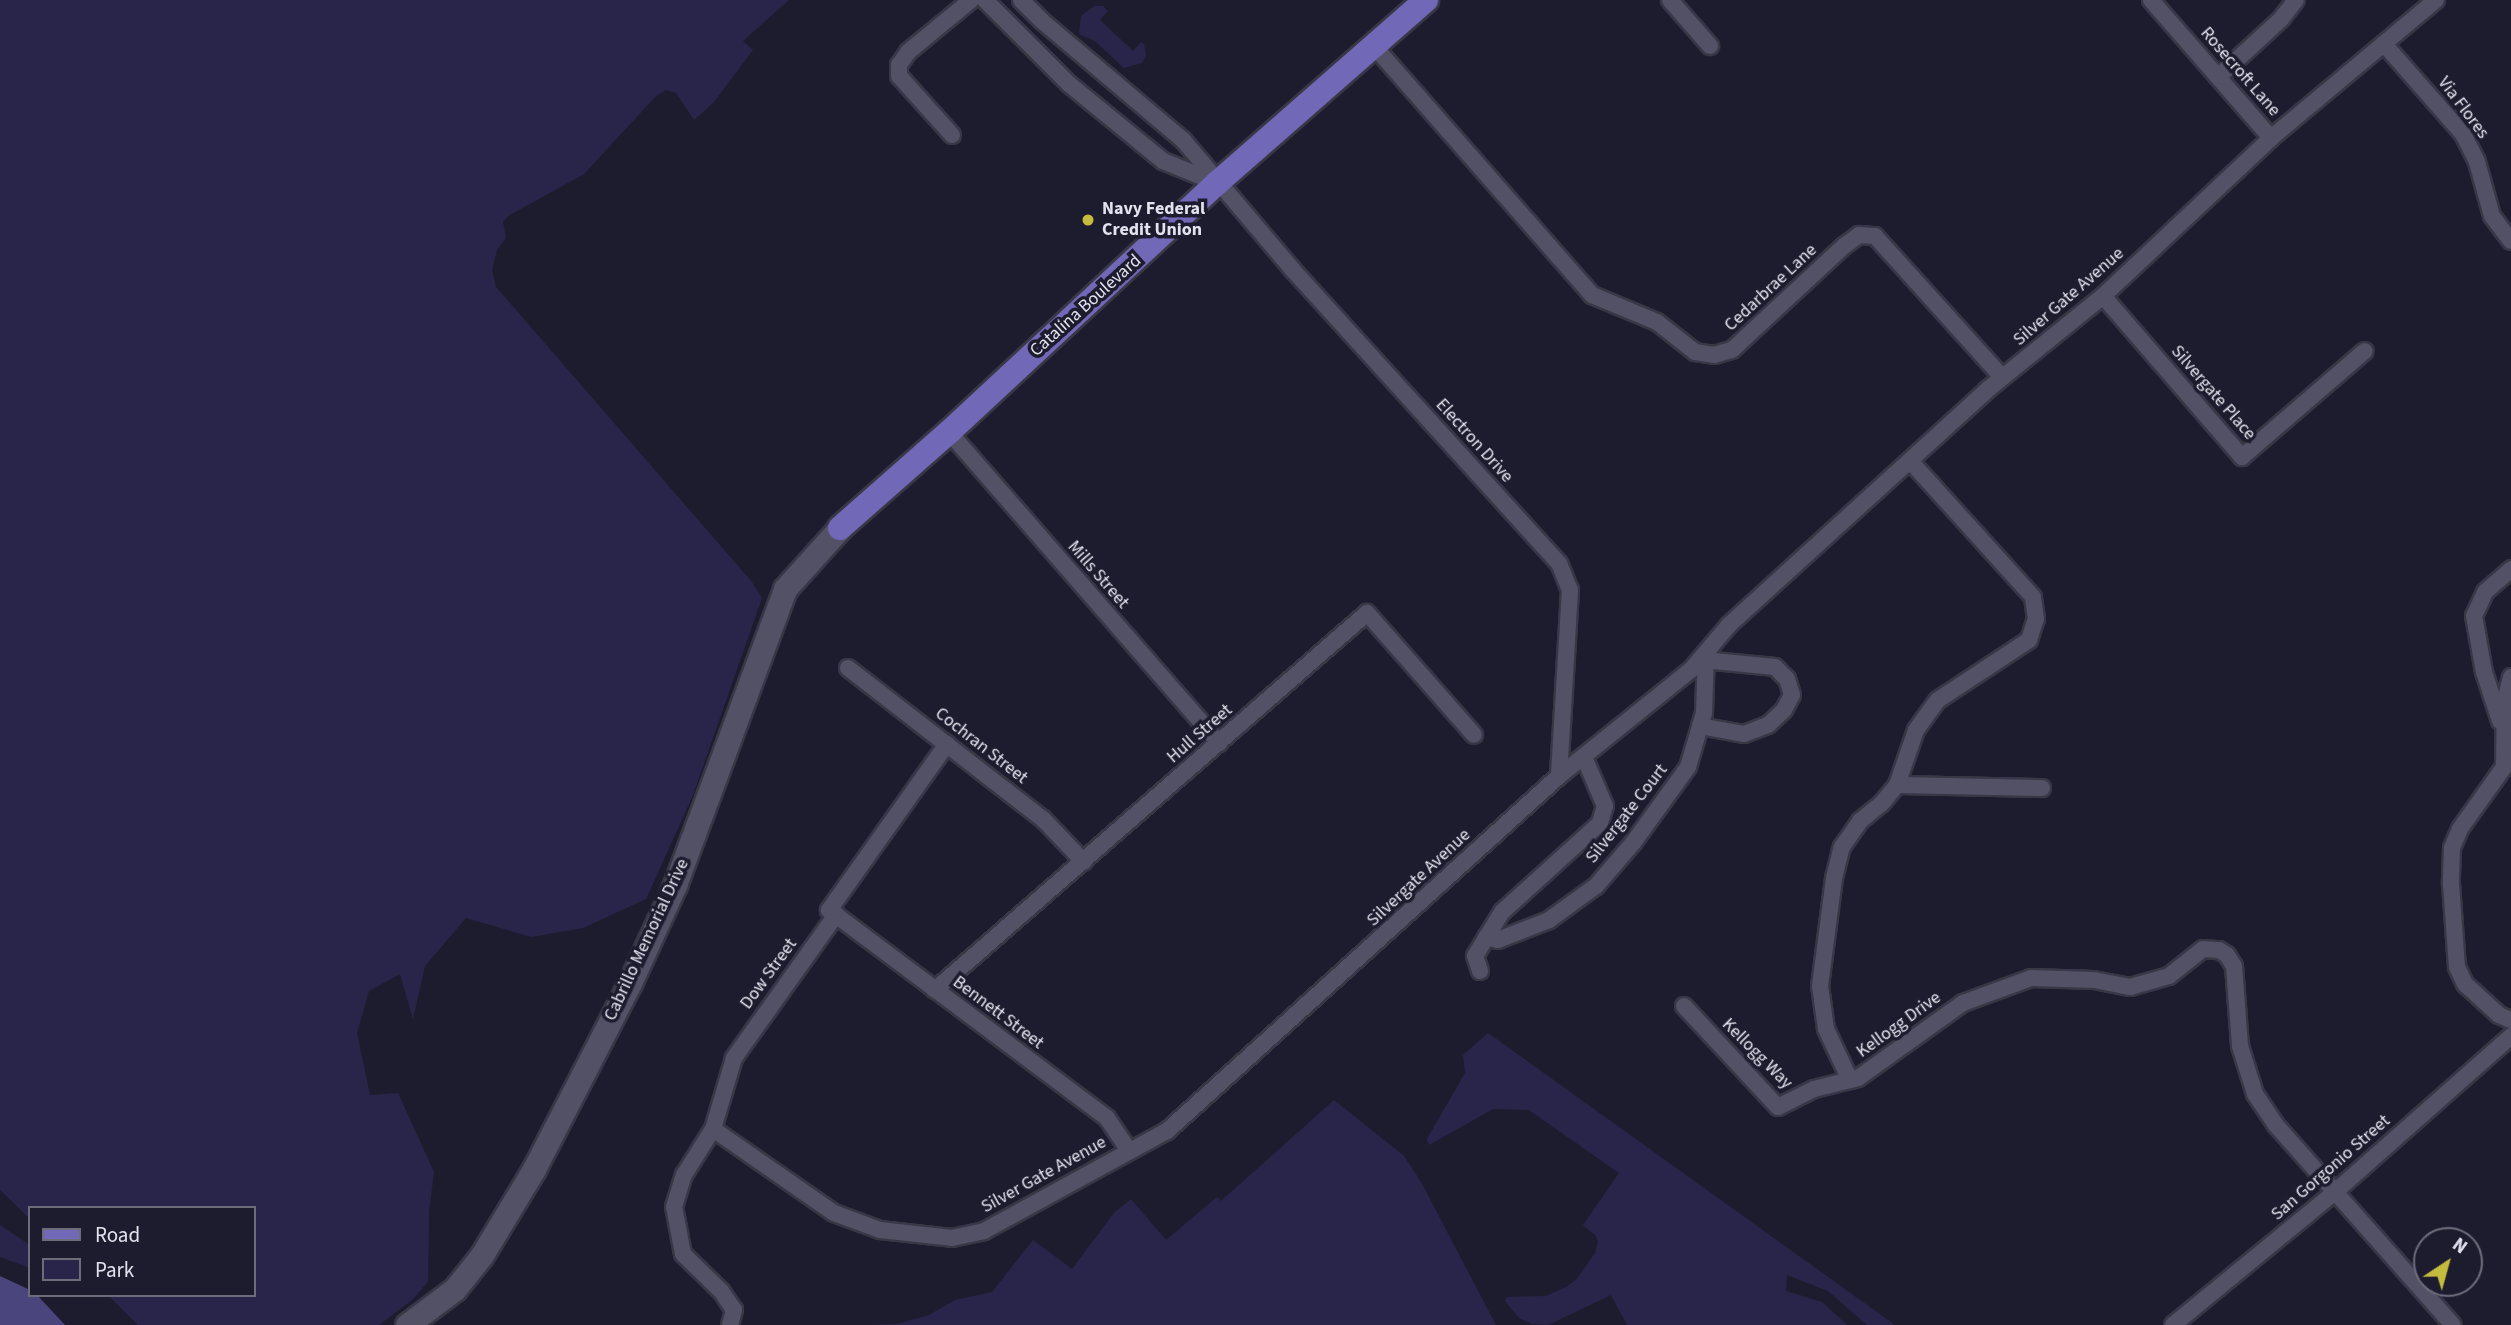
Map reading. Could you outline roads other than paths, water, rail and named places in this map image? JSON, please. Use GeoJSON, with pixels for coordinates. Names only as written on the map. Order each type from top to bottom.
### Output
{"type":"FeatureCollection","features":[{"type":"Feature","properties":{"kind":"main road","name":"Catalina Boulevard"},"geometry":{"type":"LineString","coordinates":[[840,528],[1217,183],[1426,0]]}},
{"type":"Feature","properties":{"kind":"main road","name":"Cabrillo Memorial Drive"},"geometry":{"type":"LineString","coordinates":[[407,1325],[455,1289],[482,1255],[534,1168],[629,983],[675,886],[785,589],[840,528]]}},
{"type":"Feature","properties":{"kind":"street"},"geometry":{"type":"LineString","coordinates":[[952,135],[899,76],[899,65],[908,52],[971,0]]}},
{"type":"Feature","properties":{"kind":"street","name":"Electron Drive"},"geometry":{"type":"LineString","coordinates":[[985,0],[1069,84],[1163,161],[1217,183]]}},
{"type":"Feature","properties":{"kind":"street","name":"Electron Drive"},"geometry":{"type":"LineString","coordinates":[[1021,0],[1183,140],[1217,183],[1559,563],[1570,590],[1559,776]]}},
{"type":"Feature","properties":{"kind":"street"},"geometry":{"type":"LineString","coordinates":[[1670,0],[1710,46]]}},
{"type":"Feature","properties":{"kind":"street","name":"Rosecroft Lane"},"geometry":{"type":"LineString","coordinates":[[2151,0],[2271,138]]}},
{"type":"Feature","properties":{"kind":"street"},"geometry":{"type":"LineString","coordinates":[[2218,77],[2291,9],[2296,0]]}},
{"type":"Feature","properties":{"kind":"street","name":"Silver Gate Avenue"},"geometry":{"type":"LineString","coordinates":[[1729,625],[2002,377],[2103,296],[2271,138],[2436,0]]}},
{"type":"Feature","properties":{"kind":"street","name":"Via Flores"},"geometry":{"type":"LineString","coordinates":[[2385,45],[2463,134],[2477,162],[2492,216],[2511,241]]}},
{"type":"Feature","properties":{"kind":"street","name":"Cedarbrae Lane"},"geometry":{"type":"LineString","coordinates":[[1374,46],[1592,295],[1657,322],[1695,352],[1714,355],[1732,350],[1859,235],[1875,236],[2002,377]]}},
{"type":"Feature","properties":{"kind":"street","name":"Silvergate Place"},"geometry":{"type":"LineString","coordinates":[[2103,296],[2242,457],[2365,351]]}},
{"type":"Feature","properties":{"kind":"street","name":"Mills Street"},"geometry":{"type":"LineString","coordinates":[[948,432],[1219,743]]}},
{"type":"Feature","properties":{"kind":"street","name":"Kellogg Drive"},"geometry":{"type":"LineString","coordinates":[[1911,462],[2033,597],[2036,619],[2029,640],[1938,700],[1916,730],[1897,785],[1882,803],[1860,821],[1842,847],[1834,878],[1820,986],[1826,1029],[1850,1080],[1858,1078],[1963,1003],[2031,978],[2094,980],[2130,987],[2169,976],[2203,949],[2219,950],[2227,955],[2234,966],[2240,1046],[2255,1094],[2275,1124],[2453,1325]]}},
{"type":"Feature","properties":{"kind":"street"},"geometry":{"type":"LineString","coordinates":[[2506,740],[2484,672],[2474,616],[2485,592],[2511,569]]}},
{"type":"Feature","properties":{"kind":"street","name":"Hull Street"},"geometry":{"type":"LineString","coordinates":[[935,990],[1367,614],[1475,735]]}},
{"type":"Feature","properties":{"kind":"street","name":"Silvergate Avenue"},"geometry":{"type":"LineString","coordinates":[[1129,1149],[1167,1131],[1559,776],[1691,670],[1729,625]]}},
{"type":"Feature","properties":{"kind":"street"},"geometry":{"type":"LineString","coordinates":[[1700,726],[1744,734],[1768,725],[1784,710],[1792,695],[1787,679],[1774,667],[1705,656]]}},
{"type":"Feature","properties":{"kind":"street","name":"Silvergate Court"},"geometry":{"type":"LineString","coordinates":[[1486,937],[1499,940],[1549,920],[1596,886],[1633,843],[1688,767],[1704,713],[1705,656]]}},
{"type":"Feature","properties":{"kind":"street","name":"Cochran Street"},"geometry":{"type":"LineString","coordinates":[[848,668],[1043,819],[1084,862]]}},
{"type":"Feature","properties":{"kind":"street"},"geometry":{"type":"LineString","coordinates":[[2511,677],[2505,701],[2504,767],[2460,829],[2452,848],[2451,884],[2457,967],[2465,984],[2499,1015],[2511,1020]]}},
{"type":"Feature","properties":{"kind":"street","name":"Dow Street"},"geometry":{"type":"LineString","coordinates":[[730,1325],[734,1310],[721,1291],[683,1254],[674,1207],[684,1175],[713,1129],[734,1058],[836,915],[829,910],[947,744]]}},
{"type":"Feature","properties":{"kind":"street","name":"Silvergate Court"},"geometry":{"type":"LineString","coordinates":[[1480,971],[1475,956],[1502,912],[1600,823],[1605,806],[1584,757]]}},
{"type":"Feature","properties":{"kind":"street"},"geometry":{"type":"LineString","coordinates":[[1897,785],[2042,788]]}},
{"type":"Feature","properties":{"kind":"street","name":"Bennett Street"},"geometry":{"type":"LineString","coordinates":[[836,915],[1107,1118],[1129,1149]]}},
{"type":"Feature","properties":{"kind":"street","name":"Kellogg Way"},"geometry":{"type":"LineString","coordinates":[[1684,1006],[1778,1107],[1814,1089],[1850,1080]]}},
{"type":"Feature","properties":{"kind":"street","name":"San Gorgonio Street"},"geometry":{"type":"LineString","coordinates":[[2173,1325],[2336,1191],[2511,1035]]}},
{"type":"Feature","properties":{"kind":"street","name":"Silver Gate Avenue"},"geometry":{"type":"LineString","coordinates":[[713,1129],[834,1213],[880,1230],[952,1238],[984,1231],[1129,1149]]}},
{"type":"Feature","properties":{"kind":"place","name":"Navy Federal Credit Union"},"geometry":{"type":"Point","coordinates":[1088,220]}}]}
